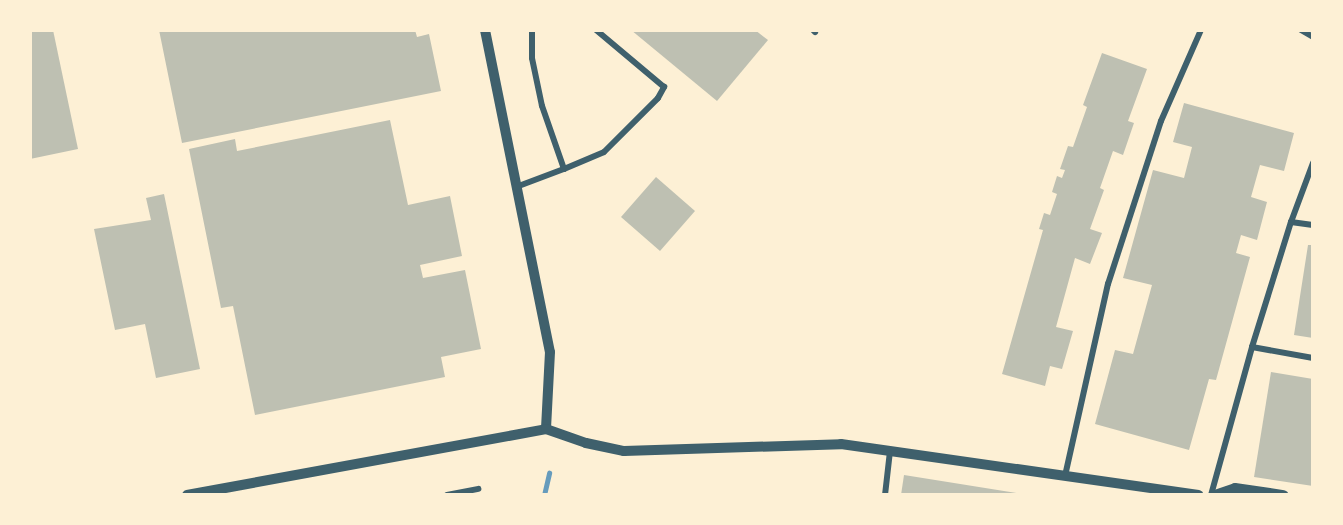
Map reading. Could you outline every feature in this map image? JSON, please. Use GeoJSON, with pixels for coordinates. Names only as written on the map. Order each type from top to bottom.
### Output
{"type":"FeatureCollection","features":[{"type":"Feature","properties":{"kind":"street"},"geometry":{"type":"LineString","coordinates":[[485,30],[550,352],[546,429]]}},
{"type":"Feature","properties":{"kind":"street"},"geometry":{"type":"LineString","coordinates":[[532,30],[532,58],[542,106],[564,169]]}},
{"type":"Feature","properties":{"kind":"street"},"geometry":{"type":"LineString","coordinates":[[516,188],[604,152],[658,98],[664,87],[596,30]]}},
{"type":"Feature","properties":{"kind":"street"},"geometry":{"type":"LineString","coordinates":[[1065,476],[1108,284],[1161,121],[1201,30]]}},
{"type":"Feature","properties":{"kind":"street"},"geometry":{"type":"LineString","coordinates":[[1301,30],[1313,37]]}},
{"type":"Feature","properties":{"kind":"street"},"geometry":{"type":"LineString","coordinates":[[1213,495],[1252,347],[1291,222],[1313,163]]}},
{"type":"Feature","properties":{"kind":"street"},"geometry":{"type":"LineString","coordinates":[[1291,222],[1313,225]]}},
{"type":"Feature","properties":{"kind":"street"},"geometry":{"type":"LineString","coordinates":[[1252,347],[1313,358]]}},
{"type":"Feature","properties":{"kind":"street"},"geometry":{"type":"LineString","coordinates":[[187,495],[546,429],[586,443],[624,451],[841,444],[1198,495]]}},
{"type":"Feature","properties":{"kind":"street"},"geometry":{"type":"LineString","coordinates":[[885,495],[890,451]]}},
{"type":"Feature","properties":{"kind":"street"},"geometry":{"type":"LineString","coordinates":[[1213,495],[1235,488],[1283,495]]}},
{"type":"Feature","properties":{"kind":"street"},"geometry":{"type":"LineString","coordinates":[[447,495],[478,489]]}},
{"type":"Feature","properties":{"kind":"building"},"geometry":{"type":"Polygon","coordinates":[[[30,30],[53,30],[78,149],[30,159],[30,30]]]}},
{"type":"Feature","properties":{"kind":"building"},"geometry":{"type":"Polygon","coordinates":[[[159,30],[415,30],[417,37],[429,34],[441,91],[182,143],[159,30]]]}},
{"type":"Feature","properties":{"kind":"building"},"geometry":{"type":"Polygon","coordinates":[[[631,30],[755,30],[768,40],[717,101],[631,30]]]}},
{"type":"Feature","properties":{"kind":"building"},"geometry":{"type":"Polygon","coordinates":[[[1102,53],[1147,69],[1128,121],[1134,123],[1123,155],[1113,151],[1100,188],[1104,190],[1090,229],[1102,233],[1090,264],[1075,258],[1056,327],[1073,331],[1062,369],[1050,366],[1045,386],[1002,374],[1043,230],[1039,229],[1044,213],[1050,215],[1057,194],[1052,192],[1057,176],[1062,178],[1065,170],[1060,169],[1068,146],[1073,147],[1087,107],[1083,105],[1102,53]]]}},
{"type":"Feature","properties":{"kind":"building"},"geometry":{"type":"Polygon","coordinates":[[[1184,103],[1294,133],[1284,171],[1260,165],[1251,197],[1267,202],[1257,240],[1241,235],[1236,253],[1250,257],[1216,380],[1209,379],[1189,450],[1095,424],[1115,350],[1133,354],[1152,285],[1123,278],[1153,170],[1184,178],[1192,147],[1173,142],[1184,103]]]}},
{"type":"Feature","properties":{"kind":"building"},"geometry":{"type":"Polygon","coordinates":[[[390,120],[408,205],[450,196],[462,256],[420,265],[423,278],[465,270],[481,349],[441,357],[445,377],[255,415],[233,306],[221,308],[189,149],[235,139],[237,151],[390,120]]]}},
{"type":"Feature","properties":{"kind":"building"},"geometry":{"type":"Polygon","coordinates":[[[656,177],[695,211],[660,251],[621,217],[656,177]]]}},
{"type":"Feature","properties":{"kind":"building"},"geometry":{"type":"Polygon","coordinates":[[[164,194],[200,369],[156,378],[145,324],[115,330],[94,229],[151,220],[146,198],[164,194]]]}},
{"type":"Feature","properties":{"kind":"building"},"geometry":{"type":"Polygon","coordinates":[[[1308,245],[1313,245],[1313,338],[1294,335],[1308,245]]]}},
{"type":"Feature","properties":{"kind":"building"},"geometry":{"type":"Polygon","coordinates":[[[1271,372],[1313,379],[1313,486],[1254,477],[1271,372]]]}},
{"type":"Feature","properties":{"kind":"building"},"geometry":{"type":"Polygon","coordinates":[[[904,475],[1023,494],[1023,495],[901,495],[904,475]]]}},
{"type":"Feature","properties":{"kind":"waterway"},"geometry":{"type":"LineString","coordinates":[[544,495],[549,473]]}}]}
